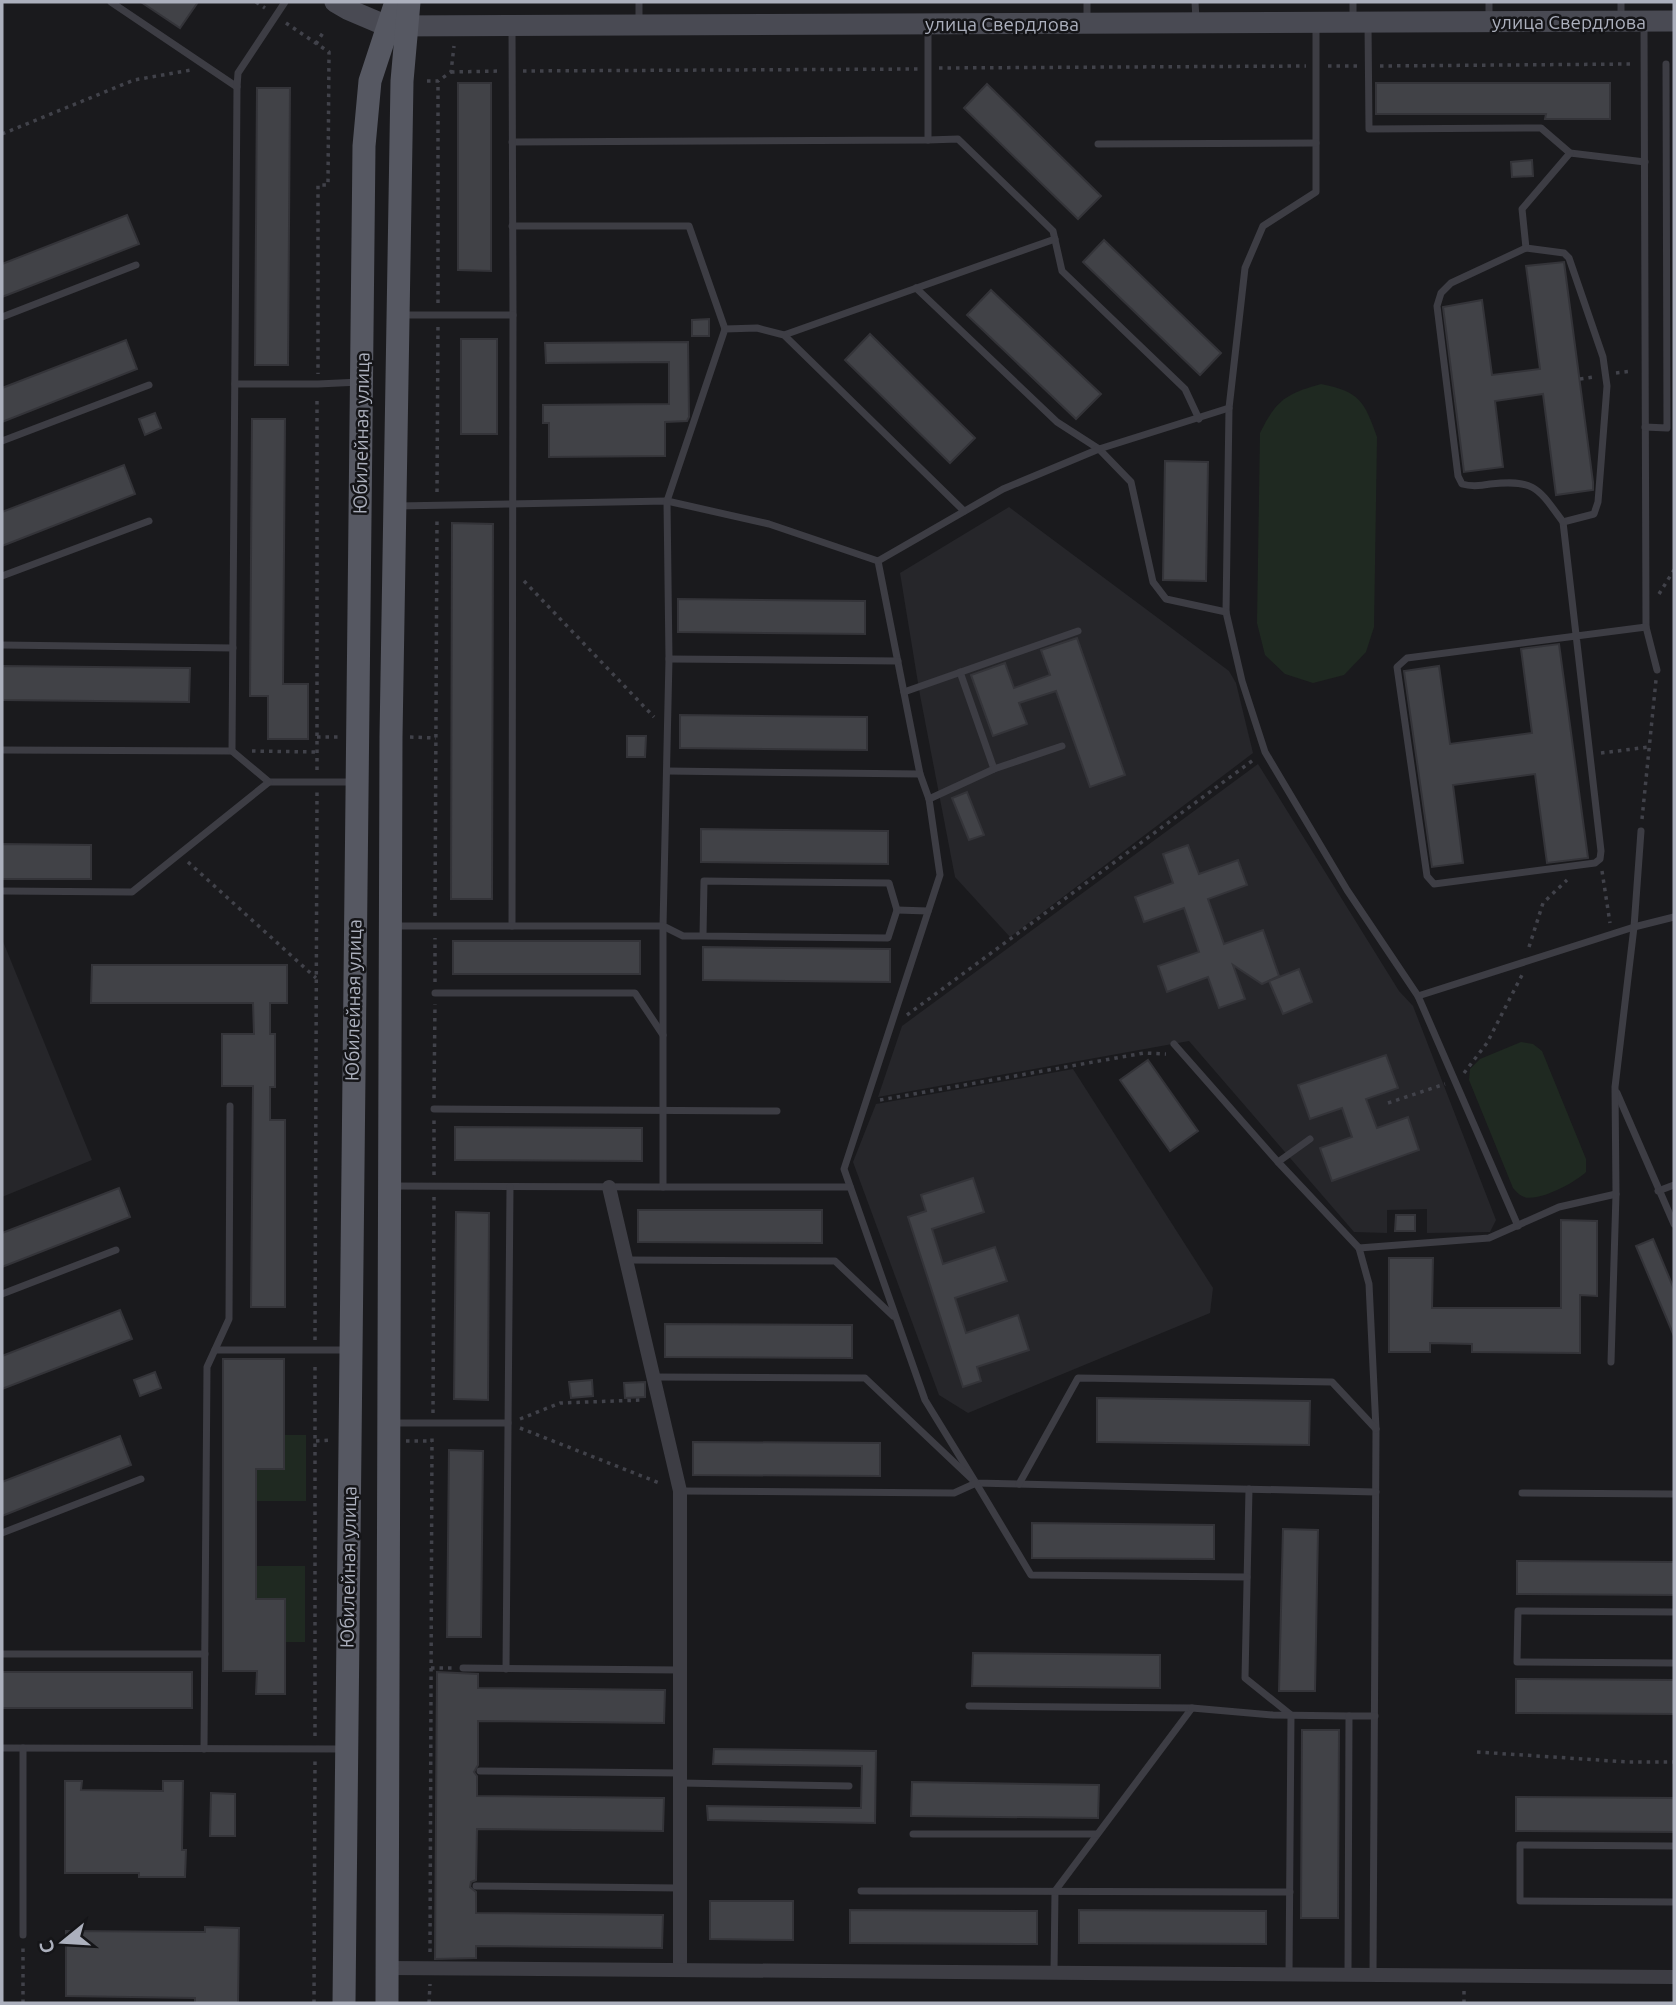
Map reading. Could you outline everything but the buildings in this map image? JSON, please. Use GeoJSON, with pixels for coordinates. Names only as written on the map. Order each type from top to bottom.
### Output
{"type":"FeatureCollection","features":[{"type":"Feature","properties":{"kind":"main road","name":"улица Свердлова"},"geometry":{"type":"LineString","coordinates":[[335,2],[347,9],[397,26],[1087,23],[1196,12],[1316,23],[1358,16],[1489,12],[1621,12],[1644,21],[1674,21]]}},
{"type":"Feature","properties":{"kind":"main road","name":"Юбилейная улица"},"geometry":{"type":"LineString","coordinates":[[387,2003],[390,926],[402,81],[396,2]]}},
{"type":"Feature","properties":{"kind":"main road","name":"Юбилейная улица"},"geometry":{"type":"LineString","coordinates":[[344,2003],[355,782],[363,382],[363,146],[370,81],[408,2]]}},
{"type":"Feature","properties":{"kind":"street"},"geometry":{"type":"LineString","coordinates":[[609,1187],[680,1491],[680,1970]]}},
{"type":"Feature","properties":{"kind":"street"},"geometry":{"type":"LineString","coordinates":[[387,1968],[1674,1977]]}},
{"type":"Feature","properties":{"kind":"lane"},"geometry":{"type":"LineString","coordinates":[[111,2],[237,87]]}},
{"type":"Feature","properties":{"kind":"lane"},"geometry":{"type":"LineString","coordinates":[[232,751],[237,87],[238,73],[285,2]]}},
{"type":"Feature","properties":{"kind":"lane"},"geometry":{"type":"LineString","coordinates":[[639,2],[639,25]]}},
{"type":"Feature","properties":{"kind":"lane"},"geometry":{"type":"LineString","coordinates":[[1087,2],[1087,23]]}},
{"type":"Feature","properties":{"kind":"lane"},"geometry":{"type":"LineString","coordinates":[[1358,16],[1369,66],[1369,129],[1541,128],[1570,153],[1644,162]]}},
{"type":"Feature","properties":{"kind":"lane"},"geometry":{"type":"LineString","coordinates":[[1644,21],[1646,626],[1657,670]]}},
{"type":"Feature","properties":{"kind":"lane"},"geometry":{"type":"LineString","coordinates":[[1316,23],[1316,192],[1263,226],[1245,268],[1230,408],[1226,612],[1242,681],[1265,752],[1347,890],[1418,996],[1518,1226]]}},
{"type":"Feature","properties":{"kind":"lane"},"geometry":{"type":"LineString","coordinates":[[928,24],[928,139]]}},
{"type":"Feature","properties":{"kind":"lane"},"geometry":{"type":"LineString","coordinates":[[512,26],[512,926]]}},
{"type":"Feature","properties":{"kind":"lane"},"geometry":{"type":"LineString","coordinates":[[1645,427],[1671,427],[1666,64]]}},
{"type":"Feature","properties":{"kind":"lane"},"geometry":{"type":"LineString","coordinates":[[512,142],[958,139],[1053,231],[1062,271],[1185,389],[1199,419]]}},
{"type":"Feature","properties":{"kind":"lane"},"geometry":{"type":"LineString","coordinates":[[1098,144],[1316,143]]}},
{"type":"Feature","properties":{"kind":"lane"},"geometry":{"type":"LineString","coordinates":[[1526,248],[1522,209],[1570,153]]}},
{"type":"Feature","properties":{"kind":"lane"},"geometry":{"type":"LineString","coordinates":[[512,226],[689,226],[724,329],[667,501],[669,659],[663,926],[663,1187]]}},
{"type":"Feature","properties":{"kind":"lane"},"geometry":{"type":"LineString","coordinates":[[784,335],[1055,239]]}},
{"type":"Feature","properties":{"kind":"lane"},"geometry":{"type":"LineString","coordinates":[[1563,522],[1594,514],[1598,502],[1607,386],[1602,357],[1569,258],[1564,253],[1526,248],[1451,283],[1441,293],[1437,306],[1456,463],[1462,484],[1470,487],[1515,481],[1529,484],[1543,495],[1563,522],[1574,636],[1600,859],[1595,863],[1434,884],[1430,881],[1427,876],[1397,667],[1407,658],[1574,636],[1646,626]]}},
{"type":"Feature","properties":{"kind":"lane"},"geometry":{"type":"LineString","coordinates":[[2,317],[136,265]]}},
{"type":"Feature","properties":{"kind":"lane"},"geometry":{"type":"LineString","coordinates":[[916,288],[1057,422],[1099,449],[1132,482],[1153,582],[1166,598],[1226,612]]}},
{"type":"Feature","properties":{"kind":"lane"},"geometry":{"type":"LineString","coordinates":[[398,315],[513,315]]}},
{"type":"Feature","properties":{"kind":"lane"},"geometry":{"type":"LineString","coordinates":[[724,329],[757,328],[784,335],[964,512]]}},
{"type":"Feature","properties":{"kind":"lane"},"geometry":{"type":"LineString","coordinates":[[234,384],[363,382]]}},
{"type":"Feature","properties":{"kind":"lane"},"geometry":{"type":"LineString","coordinates":[[2,441],[149,385]]}},
{"type":"Feature","properties":{"kind":"lane"},"geometry":{"type":"LineString","coordinates":[[394,506],[667,501],[769,524],[878,561],[1003,489],[1099,449],[1230,408]]}},
{"type":"Feature","properties":{"kind":"lane"},"geometry":{"type":"LineString","coordinates":[[2,576],[149,521]]}},
{"type":"Feature","properties":{"kind":"lane"},"geometry":{"type":"LineString","coordinates":[[878,561],[920,774],[929,799],[940,876],[844,1169],[894,1317],[925,1400],[1031,1575],[1247,1577]]}},
{"type":"Feature","properties":{"kind":"lane"},"geometry":{"type":"LineString","coordinates":[[904,692],[1078,631]]}},
{"type":"Feature","properties":{"kind":"lane"},"geometry":{"type":"LineString","coordinates":[[2,645],[233,648]]}},
{"type":"Feature","properties":{"kind":"lane"},"geometry":{"type":"LineString","coordinates":[[669,659],[898,661]]}},
{"type":"Feature","properties":{"kind":"lane"},"geometry":{"type":"LineString","coordinates":[[960,672],[995,769]]}},
{"type":"Feature","properties":{"kind":"lane"},"geometry":{"type":"LineString","coordinates":[[929,799],[995,769],[1062,746]]}},
{"type":"Feature","properties":{"kind":"lane"},"geometry":{"type":"LineString","coordinates":[[2,750],[232,751],[269,782],[355,782]]}},
{"type":"Feature","properties":{"kind":"lane"},"geometry":{"type":"LineString","coordinates":[[667,771],[920,774]]}},
{"type":"Feature","properties":{"kind":"lane"},"geometry":{"type":"LineString","coordinates":[[2,891],[132,891],[269,782]]}},
{"type":"Feature","properties":{"kind":"lane"},"geometry":{"type":"LineString","coordinates":[[1611,1362],[1616,1194],[1615,1087],[1641,831]]}},
{"type":"Feature","properties":{"kind":"lane"},"geometry":{"type":"LineString","coordinates":[[390,926],[663,926],[683,936],[888,938],[897,910],[888,883],[704,881],[703,936]]}},
{"type":"Feature","properties":{"kind":"lane"},"geometry":{"type":"LineString","coordinates":[[897,910],[928,911]]}},
{"type":"Feature","properties":{"kind":"lane"},"geometry":{"type":"LineString","coordinates":[[1418,996],[1611,934],[1674,917]]}},
{"type":"Feature","properties":{"kind":"lane"},"geometry":{"type":"LineString","coordinates":[[435,993],[635,993],[663,1035]]}},
{"type":"Feature","properties":{"kind":"lane"},"geometry":{"type":"LineString","coordinates":[[1174,1044],[1278,1162],[1359,1248],[1369,1284],[1376,1429],[1373,1975]]}},
{"type":"Feature","properties":{"kind":"lane"},"geometry":{"type":"LineString","coordinates":[[1615,1087],[1674,1224]]}},
{"type":"Feature","properties":{"kind":"lane"},"geometry":{"type":"LineString","coordinates":[[204,1749],[206,1367],[229,1319],[230,1106]]}},
{"type":"Feature","properties":{"kind":"lane"},"geometry":{"type":"LineString","coordinates":[[434,1109],[777,1111]]}},
{"type":"Feature","properties":{"kind":"lane"},"geometry":{"type":"LineString","coordinates":[[1278,1162],[1310,1139]]}},
{"type":"Feature","properties":{"kind":"lane"},"geometry":{"type":"LineString","coordinates":[[1658,1191],[1674,1185]]}},
{"type":"Feature","properties":{"kind":"lane"},"geometry":{"type":"LineString","coordinates":[[389,1186],[850,1187]]}},
{"type":"Feature","properties":{"kind":"lane"},"geometry":{"type":"LineString","coordinates":[[506,1669],[510,1187]]}},
{"type":"Feature","properties":{"kind":"lane"},"geometry":{"type":"LineString","coordinates":[[1359,1248],[1489,1238],[1559,1207],[1616,1194]]}},
{"type":"Feature","properties":{"kind":"lane"},"geometry":{"type":"LineString","coordinates":[[2,1294],[116,1250]]}},
{"type":"Feature","properties":{"kind":"lane"},"geometry":{"type":"LineString","coordinates":[[626,1260],[835,1261],[894,1317]]}},
{"type":"Feature","properties":{"kind":"lane"},"geometry":{"type":"LineString","coordinates":[[215,1350],[350,1350]]}},
{"type":"Feature","properties":{"kind":"lane"},"geometry":{"type":"LineString","coordinates":[[653,1377],[864,1378],[976,1483]]}},
{"type":"Feature","properties":{"kind":"lane"},"geometry":{"type":"LineString","coordinates":[[1019,1484],[1078,1378],[1332,1382],[1376,1429]]}},
{"type":"Feature","properties":{"kind":"lane"},"geometry":{"type":"LineString","coordinates":[[388,1423],[508,1423]]}},
{"type":"Feature","properties":{"kind":"lane"},"geometry":{"type":"LineString","coordinates":[[2,1533],[141,1479]]}},
{"type":"Feature","properties":{"kind":"lane"},"geometry":{"type":"LineString","coordinates":[[680,1491],[954,1493],[976,1483],[1376,1492]]}},
{"type":"Feature","properties":{"kind":"lane"},"geometry":{"type":"LineString","coordinates":[[1249,1489],[1245,1678],[1291,1716]]}},
{"type":"Feature","properties":{"kind":"lane"},"geometry":{"type":"LineString","coordinates":[[1521,1493],[1674,1494]]}},
{"type":"Feature","properties":{"kind":"lane"},"geometry":{"type":"LineString","coordinates":[[1674,1612],[1518,1611],[1517,1649],[1517,1662],[1674,1663]]}},
{"type":"Feature","properties":{"kind":"lane"},"geometry":{"type":"LineString","coordinates":[[2,1654],[205,1654]]}},
{"type":"Feature","properties":{"kind":"lane"},"geometry":{"type":"LineString","coordinates":[[463,1668],[680,1670]]}},
{"type":"Feature","properties":{"kind":"lane"},"geometry":{"type":"LineString","coordinates":[[969,1706],[1192,1708],[1291,1716],[1375,1716]]}},
{"type":"Feature","properties":{"kind":"lane"},"geometry":{"type":"LineString","coordinates":[[1054,1973],[1055,1891],[1192,1708]]}},
{"type":"Feature","properties":{"kind":"lane"},"geometry":{"type":"LineString","coordinates":[[1289,1974],[1291,1716]]}},
{"type":"Feature","properties":{"kind":"lane"},"geometry":{"type":"LineString","coordinates":[[1348,1975],[1349,1716]]}},
{"type":"Feature","properties":{"kind":"lane"},"geometry":{"type":"LineString","coordinates":[[2,1748],[346,1749]]}},
{"type":"Feature","properties":{"kind":"lane"},"geometry":{"type":"LineString","coordinates":[[23,1748],[23,1935]]}},
{"type":"Feature","properties":{"kind":"lane"},"geometry":{"type":"LineString","coordinates":[[480,1771],[849,1786]]}},
{"type":"Feature","properties":{"kind":"lane"},"geometry":{"type":"LineString","coordinates":[[913,1834],[1097,1835]]}},
{"type":"Feature","properties":{"kind":"lane"},"geometry":{"type":"LineString","coordinates":[[1674,1846],[1520,1845],[1520,1901],[1674,1902]]}},
{"type":"Feature","properties":{"kind":"lane"},"geometry":{"type":"LineString","coordinates":[[476,1886],[680,1888]]}},
{"type":"Feature","properties":{"kind":"lane"},"geometry":{"type":"LineString","coordinates":[[861,1891],[1290,1892]]}},
{"type":"Feature","properties":{"kind":"path"},"geometry":{"type":"LineString","coordinates":[[256,2],[329,52],[328,186],[318,185],[314,2003]]}},
{"type":"Feature","properties":{"kind":"path"},"geometry":{"type":"LineString","coordinates":[[316,44],[324,31]]}},
{"type":"Feature","properties":{"kind":"path"},"geometry":{"type":"LineString","coordinates":[[451,72],[1644,64]]}},
{"type":"Feature","properties":{"kind":"path"},"geometry":{"type":"LineString","coordinates":[[2,134],[134,80],[208,67]]}},
{"type":"Feature","properties":{"kind":"path"},"geometry":{"type":"LineString","coordinates":[[328,79],[336,80]]}},
{"type":"Feature","properties":{"kind":"path"},"geometry":{"type":"LineString","coordinates":[[427,81],[438,81],[429,2003]]}},
{"type":"Feature","properties":{"kind":"path"},"geometry":{"type":"LineString","coordinates":[[513,570],[668,731]]}},
{"type":"Feature","properties":{"kind":"path"},"geometry":{"type":"LineString","coordinates":[[1641,831],[1657,670]]}},
{"type":"Feature","properties":{"kind":"path"},"geometry":{"type":"LineString","coordinates":[[1605,753],[1650,747]]}},
{"type":"Feature","properties":{"kind":"path"},"geometry":{"type":"LineString","coordinates":[[232,751],[317,752]]}},
{"type":"Feature","properties":{"kind":"path"},"geometry":{"type":"LineString","coordinates":[[888,1029],[1265,752]]}},
{"type":"Feature","properties":{"kind":"path"},"geometry":{"type":"LineString","coordinates":[[180,854],[316,978]]}},
{"type":"Feature","properties":{"kind":"path"},"geometry":{"type":"LineString","coordinates":[[1600,859],[1611,934]]}},
{"type":"Feature","properties":{"kind":"path"},"geometry":{"type":"LineString","coordinates":[[864,1102],[1144,1053],[1183,1055]]}},
{"type":"Feature","properties":{"kind":"path"},"geometry":{"type":"LineString","coordinates":[[1388,1103],[1456,1081]]}},
{"type":"Feature","properties":{"kind":"path"},"geometry":{"type":"LineString","coordinates":[[508,1423],[560,1403],[659,1399]]}},
{"type":"Feature","properties":{"kind":"path"},"geometry":{"type":"LineString","coordinates":[[508,1423],[680,1491]]}},
{"type":"Feature","properties":{"kind":"path"},"geometry":{"type":"LineString","coordinates":[[431,1668],[463,1668]]}},
{"type":"Feature","properties":{"kind":"path"},"geometry":{"type":"LineString","coordinates":[[1477,1752],[1628,1762],[1674,1762]]}},
{"type":"Feature","properties":{"kind":"path"},"geometry":{"type":"LineString","coordinates":[[23,1935],[23,2003]]}},
{"type":"Feature","properties":{"kind":"shaded area"},"geometry":{"type":"Polygon","coordinates":[[[1321,384],[1344,391],[1359,400],[1377,437],[1374,627],[1366,652],[1344,675],[1313,683],[1285,674],[1265,655],[1257,623],[1260,433],[1271,413],[1283,400],[1321,384]]]}},
{"type":"Feature","properties":{"kind":"shaded area"},"geometry":{"type":"Polygon","coordinates":[[[1009,507],[1229,671],[1236,683],[1253,753],[1010,937],[955,877],[900,573],[1009,507]]]}},
{"type":"Feature","properties":{"kind":"shaded area"},"geometry":{"type":"Polygon","coordinates":[[[1258,764],[1399,991],[1413,1006],[1496,1220],[1490,1232],[1427,1233],[1427,1209],[1387,1210],[1387,1233],[1354,1232],[1189,1041],[878,1097],[902,1026],[1258,764]]]}},
{"type":"Feature","properties":{"kind":"shaded area"},"geometry":{"type":"Polygon","coordinates":[[[2,939],[92,1160],[2,1197],[2,939]]]}},
{"type":"Feature","properties":{"kind":"shaded area"},"geometry":{"type":"Polygon","coordinates":[[[1521,1042],[1533,1044],[1542,1051],[1586,1159],[1586,1172],[1574,1181],[1546,1195],[1528,1198],[1513,1188],[1469,1080],[1470,1069],[1480,1059],[1521,1042]]]}},
{"type":"Feature","properties":{"kind":"shaded area"},"geometry":{"type":"Polygon","coordinates":[[[1073,1069],[1213,1288],[1210,1313],[968,1413],[939,1395],[853,1162],[876,1104],[1073,1069]]]}},
{"type":"Feature","properties":{"kind":"shaded area"},"geometry":{"type":"Polygon","coordinates":[[[284,1435],[306,1435],[306,1501],[256,1501],[256,1469],[284,1435]]]}},
{"type":"Feature","properties":{"kind":"shaded area"},"geometry":{"type":"Polygon","coordinates":[[[256,1566],[305,1566],[305,1642],[285,1642],[256,1599],[256,1566]]]}}]}
